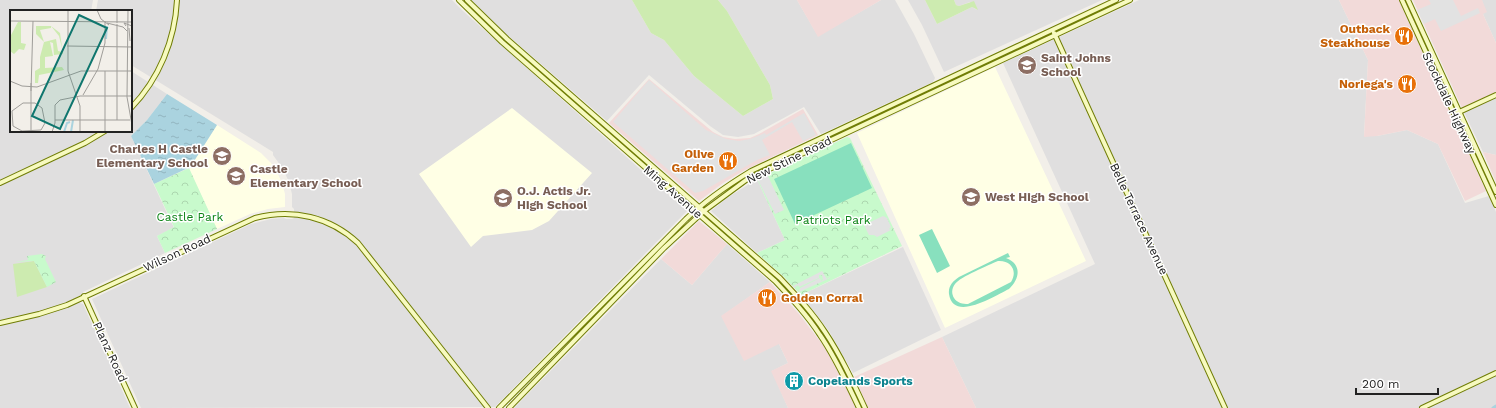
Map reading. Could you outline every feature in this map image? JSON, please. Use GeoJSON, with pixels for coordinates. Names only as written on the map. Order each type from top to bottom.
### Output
{"type":"FeatureCollection","features":[{"type":"Feature","properties":{"kind":"main road"},"geometry":{"type":"LineString","coordinates":[[132,107],[152,81],[163,60],[174,25],[177,0]]}},
{"type":"Feature","properties":{"kind":"main road","name":"Ming Avenue"},"geometry":{"type":"LineString","coordinates":[[459,0],[502,42],[775,281],[794,300],[824,341],[839,367],[859,408]]}},
{"type":"Feature","properties":{"kind":"main road","name":"Ming Avenue"},"geometry":{"type":"LineString","coordinates":[[466,0],[507,39],[772,270],[799,298],[828,337],[839,354],[865,408]]}},
{"type":"Feature","properties":{"kind":"main road","name":"New Stine Road"},"geometry":{"type":"LineString","coordinates":[[499,408],[694,211],[730,183],[751,171],[1116,0]]}},
{"type":"Feature","properties":{"kind":"main road","name":"New Stine Road"},"geometry":{"type":"LineString","coordinates":[[509,408],[664,248],[699,215],[753,176],[1130,0]]}},
{"type":"Feature","properties":{"kind":"main road","name":"Stockdale Highway"},"geometry":{"type":"LineString","coordinates":[[1402,0],[1496,206]]}},
{"type":"Feature","properties":{"kind":"main road","name":"Stockdale Highway"},"geometry":{"type":"LineString","coordinates":[[1408,0],[1458,112],[1496,192]]}},
{"type":"Feature","properties":{"kind":"main road","name":"Belle Terrace Avenue"},"geometry":{"type":"LineString","coordinates":[[1052,30],[1225,408]]}},
{"type":"Feature","properties":{"kind":"main road"},"geometry":{"type":"LineString","coordinates":[[1458,112],[1496,95]]}},
{"type":"Feature","properties":{"kind":"main road"},"geometry":{"type":"LineString","coordinates":[[851,130],[852,126],[868,119],[871,115]]}},
{"type":"Feature","properties":{"kind":"main road"},"geometry":{"type":"LineString","coordinates":[[833,139],[844,130],[845,127]]}},
{"type":"Feature","properties":{"kind":"main road"},"geometry":{"type":"LineString","coordinates":[[0,183],[85,143],[103,132]]}},
{"type":"Feature","properties":{"kind":"main road","name":"Wilson Road"},"geometry":{"type":"LineString","coordinates":[[0,323],[46,312],[255,218],[280,213],[298,214],[313,217],[337,227],[361,247],[488,408]]}},
{"type":"Feature","properties":{"kind":"main road"},"geometry":{"type":"LineString","coordinates":[[775,281],[779,281],[799,298]]}},
{"type":"Feature","properties":{"kind":"main road","name":"Planz Road"},"geometry":{"type":"LineString","coordinates":[[84,296],[135,408]]}},
{"type":"Feature","properties":{"kind":"main road"},"geometry":{"type":"LineString","coordinates":[[814,326],[824,336],[828,337]]}},
{"type":"Feature","properties":{"kind":"main road"},"geometry":{"type":"LineString","coordinates":[[824,341],[829,343],[839,354]]}},
{"type":"Feature","properties":{"kind":"main road"},"geometry":{"type":"LineString","coordinates":[[1422,408],[1496,373]]}},
{"type":"Feature","properties":{"kind":"shaded area"},"geometry":{"type":"Polygon","coordinates":[[[0,0],[93,0],[91,10],[10,10],[10,132],[132,132],[132,72],[167,94],[147,120],[131,136],[174,228],[157,236],[165,253],[83,292],[80,303],[83,304],[130,408],[0,408],[0,0]]]}},
{"type":"Feature","properties":{"kind":"shaded area"},"geometry":{"type":"Polygon","coordinates":[[[98,0],[452,0],[687,211],[495,407],[141,408],[92,299],[251,224],[271,219],[292,219],[294,218],[294,209],[292,207],[292,194],[289,182],[283,169],[273,155],[273,152],[132,66],[132,10],[96,10],[98,0]]]}},
{"type":"Feature","properties":{"kind":"shaded area"},"geometry":{"type":"Polygon","coordinates":[[[471,0],[632,0],[651,33],[664,40],[694,76],[743,116],[773,99],[770,85],[727,11],[718,0],[797,0],[818,36],[881,0],[895,0],[914,34],[935,78],[933,82],[821,134],[804,107],[754,134],[738,137],[723,135],[649,75],[607,121],[505,33],[471,0]]]}},
{"type":"Feature","properties":{"kind":"shaded area"},"geometry":{"type":"Polygon","coordinates":[[[797,0],[881,0],[818,37],[797,0]]]}},
{"type":"Feature","properties":{"kind":"shaded area"},"geometry":{"type":"Polygon","coordinates":[[[908,0],[925,0],[937,24],[972,7],[977,10],[970,2],[959,6],[956,5],[954,0],[1102,0],[944,72],[922,25],[908,0]]]}},
{"type":"Feature","properties":{"kind":"shaded area"},"geometry":{"type":"Polygon","coordinates":[[[1139,0],[1339,0],[1368,60],[1364,136],[1377,136],[1407,130],[1438,144],[1465,203],[1489,196],[1496,212],[1496,408],[976,408],[942,337],[1095,264],[1003,63],[1139,0]]]}},
{"type":"Feature","properties":{"kind":"shaded area"},"geometry":{"type":"Polygon","coordinates":[[[1339,0],[1399,0],[1486,191],[1465,201],[1438,144],[1407,130],[1364,137],[1368,60],[1339,0]]]}},
{"type":"Feature","properties":{"kind":"shaded area"},"geometry":{"type":"Polygon","coordinates":[[[1413,0],[1482,0],[1487,12],[1483,14],[1496,43],[1496,92],[1462,108],[1413,0]]]}},
{"type":"Feature","properties":{"kind":"shaded area"},"geometry":{"type":"Polygon","coordinates":[[[1429,0],[1453,0],[1461,16],[1478,8],[1480,13],[1441,31],[1435,19],[1424,24],[1417,10],[1431,4],[1429,0]]]}},
{"type":"Feature","properties":{"kind":"shaded area"},"geometry":{"type":"Polygon","coordinates":[[[1482,0],[1496,0],[1496,43],[1483,14],[1482,0]]]}},
{"type":"Feature","properties":{"kind":"shaded area","name":"West High School"},"geometry":{"type":"Polygon","coordinates":[[[995,67],[1086,261],[945,328],[857,133],[995,67]]]}},
{"type":"Feature","properties":{"kind":"shaded area"},"geometry":{"type":"Polygon","coordinates":[[[649,79],[713,132],[723,137],[735,139],[750,138],[803,109],[818,135],[745,170],[723,183],[699,201],[609,123],[649,79]]]}},
{"type":"Feature","properties":{"kind":"shaded area"},"geometry":{"type":"Polygon","coordinates":[[[649,80],[706,130],[726,139],[739,141],[750,139],[765,133],[766,135],[804,113],[816,135],[803,141],[792,122],[762,140],[770,155],[757,160],[703,191],[695,193],[613,122],[649,80]]]}},
{"type":"Feature","properties":{"kind":"shaded area"},"geometry":{"type":"Polygon","coordinates":[[[1496,92],[1496,155],[1483,152],[1462,108],[1496,92]]]}},
{"type":"Feature","properties":{"kind":"shaded area","name":"O.J. Actis Jr. High School"},"geometry":{"type":"Polygon","coordinates":[[[512,108],[592,173],[549,221],[532,230],[483,236],[471,247],[419,174],[512,108]]]}},
{"type":"Feature","properties":{"kind":"shaded area","name":"Castle Elementary School"},"geometry":{"type":"Polygon","coordinates":[[[217,125],[261,153],[271,163],[282,183],[285,194],[285,207],[268,209],[250,214],[217,229],[189,169],[217,125]]]}},
{"type":"Feature","properties":{"kind":"shaded area"},"geometry":{"type":"Polygon","coordinates":[[[1483,152],[1496,155],[1496,182],[1483,152]]]}},
{"type":"Feature","properties":{"kind":"shaded area"},"geometry":{"type":"Polygon","coordinates":[[[767,174],[784,210],[775,214],[758,180],[760,177],[761,178],[767,174]]]}},
{"type":"Feature","properties":{"kind":"shaded area"},"geometry":{"type":"Polygon","coordinates":[[[757,179],[785,240],[757,253],[711,211],[727,198],[757,179]]]}},
{"type":"Feature","properties":{"kind":"shaded area"},"geometry":{"type":"Polygon","coordinates":[[[883,216],[887,218],[891,227],[889,229],[891,230],[877,237],[874,235],[869,235],[864,225],[883,216]]]}},
{"type":"Feature","properties":{"kind":"shaded area"},"geometry":{"type":"Polygon","coordinates":[[[699,221],[727,244],[692,285],[661,259],[699,221]]]}},
{"type":"Feature","properties":{"kind":"shaded area"},"geometry":{"type":"Polygon","coordinates":[[[727,244],[770,282],[722,316],[779,344],[788,363],[772,371],[788,408],[514,408],[661,259],[692,285],[727,244]]]}},
{"type":"Feature","properties":{"kind":"shaded area"},"geometry":{"type":"Polygon","coordinates":[[[903,247],[941,330],[853,373],[829,331],[801,295],[903,247]]]}},
{"type":"Feature","properties":{"kind":"shaded area"},"geometry":{"type":"Polygon","coordinates":[[[822,271],[827,279],[830,278],[799,292],[800,288],[820,278],[821,281],[823,280],[822,275],[819,275],[819,278],[799,287],[798,285],[794,288],[793,286],[822,271]]]}},
{"type":"Feature","properties":{"kind":"shaded area"},"geometry":{"type":"Polygon","coordinates":[[[770,282],[799,314],[829,353],[856,408],[788,408],[771,371],[788,363],[779,344],[744,361],[721,316],[770,282]]]}},
{"type":"Feature","properties":{"kind":"shaded area"},"geometry":{"type":"Polygon","coordinates":[[[942,337],[976,408],[868,408],[854,377],[942,337]]]}},
{"type":"Feature","properties":{"kind":"green space"},"geometry":{"type":"Polygon","coordinates":[[[632,0],[718,0],[727,11],[770,85],[773,99],[743,116],[694,76],[664,40],[651,33],[632,0]]]}},
{"type":"Feature","properties":{"kind":"green space"},"geometry":{"type":"Polygon","coordinates":[[[925,0],[954,0],[956,5],[959,6],[974,1],[978,10],[972,7],[937,24],[925,0]]]}},
{"type":"Feature","properties":{"kind":"green space","name":"Patriots Park"},"geometry":{"type":"Polygon","coordinates":[[[847,137],[850,138],[902,246],[801,295],[783,276],[757,253],[785,240],[757,179],[847,137]]]}},
{"type":"Feature","properties":{"kind":"green space"},"geometry":{"type":"Polygon","coordinates":[[[851,143],[872,188],[795,224],[774,179],[851,143]]]}},
{"type":"Feature","properties":{"kind":"green space","name":"Castle Park"},"geometry":{"type":"Polygon","coordinates":[[[189,168],[217,229],[165,253],[157,236],[174,227],[154,184],[189,168]]]}},
{"type":"Feature","properties":{"kind":"green space"},"geometry":{"type":"Polygon","coordinates":[[[932,229],[950,266],[937,273],[919,235],[932,229]]]}},
{"type":"Feature","properties":{"kind":"green space"},"geometry":{"type":"Polygon","coordinates":[[[1008,253],[1010,257],[1006,258],[1015,264],[1018,272],[1013,285],[1009,289],[976,305],[966,307],[958,306],[952,302],[949,294],[951,284],[959,277],[1008,253]],[[998,261],[988,265],[958,281],[952,291],[955,300],[960,303],[968,304],[1011,282],[1014,274],[1012,267],[1010,264],[1003,261],[998,261]]]}},
{"type":"Feature","properties":{"kind":"green space"},"geometry":{"type":"Polygon","coordinates":[[[42,254],[46,256],[45,259],[56,282],[47,287],[34,261],[15,262],[28,260],[27,256],[42,254]]]}},
{"type":"Feature","properties":{"kind":"green space"},"geometry":{"type":"Polygon","coordinates":[[[34,261],[47,287],[17,297],[13,264],[34,261]]]}},
{"type":"Feature","properties":{"kind":"water"},"geometry":{"type":"Polygon","coordinates":[[[167,94],[217,125],[189,169],[188,168],[154,184],[131,136],[147,120],[167,94]]]}},
{"type":"Feature","properties":{"kind":"place","name":"Outback Steakhouse"},"geometry":{"type":"Point","coordinates":[1404,36]}},
{"type":"Feature","properties":{"kind":"place","name":"Saint Johns School"},"geometry":{"type":"Point","coordinates":[1027,65]}},
{"type":"Feature","properties":{"kind":"place","name":"Noriega's"},"geometry":{"type":"Point","coordinates":[1407,84]}},
{"type":"Feature","properties":{"kind":"place","name":"Charles H Castle Elementary School"},"geometry":{"type":"Point","coordinates":[222,156]}},
{"type":"Feature","properties":{"kind":"place","name":"Olive Garden"},"geometry":{"type":"Point","coordinates":[728,161]}},
{"type":"Feature","properties":{"kind":"place","name":"Castle Elementary School"},"geometry":{"type":"Point","coordinates":[236,176]}},
{"type":"Feature","properties":{"kind":"place","name":"West High School"},"geometry":{"type":"Point","coordinates":[971,197]}},
{"type":"Feature","properties":{"kind":"place","name":"O.J. Actis Jr. High School"},"geometry":{"type":"Point","coordinates":[503,198]}},
{"type":"Feature","properties":{"kind":"place","name":"Golden Corral"},"geometry":{"type":"Point","coordinates":[767,298]}},
{"type":"Feature","properties":{"kind":"place","name":"Copelands Sports"},"geometry":{"type":"Point","coordinates":[794,381]}}]}
